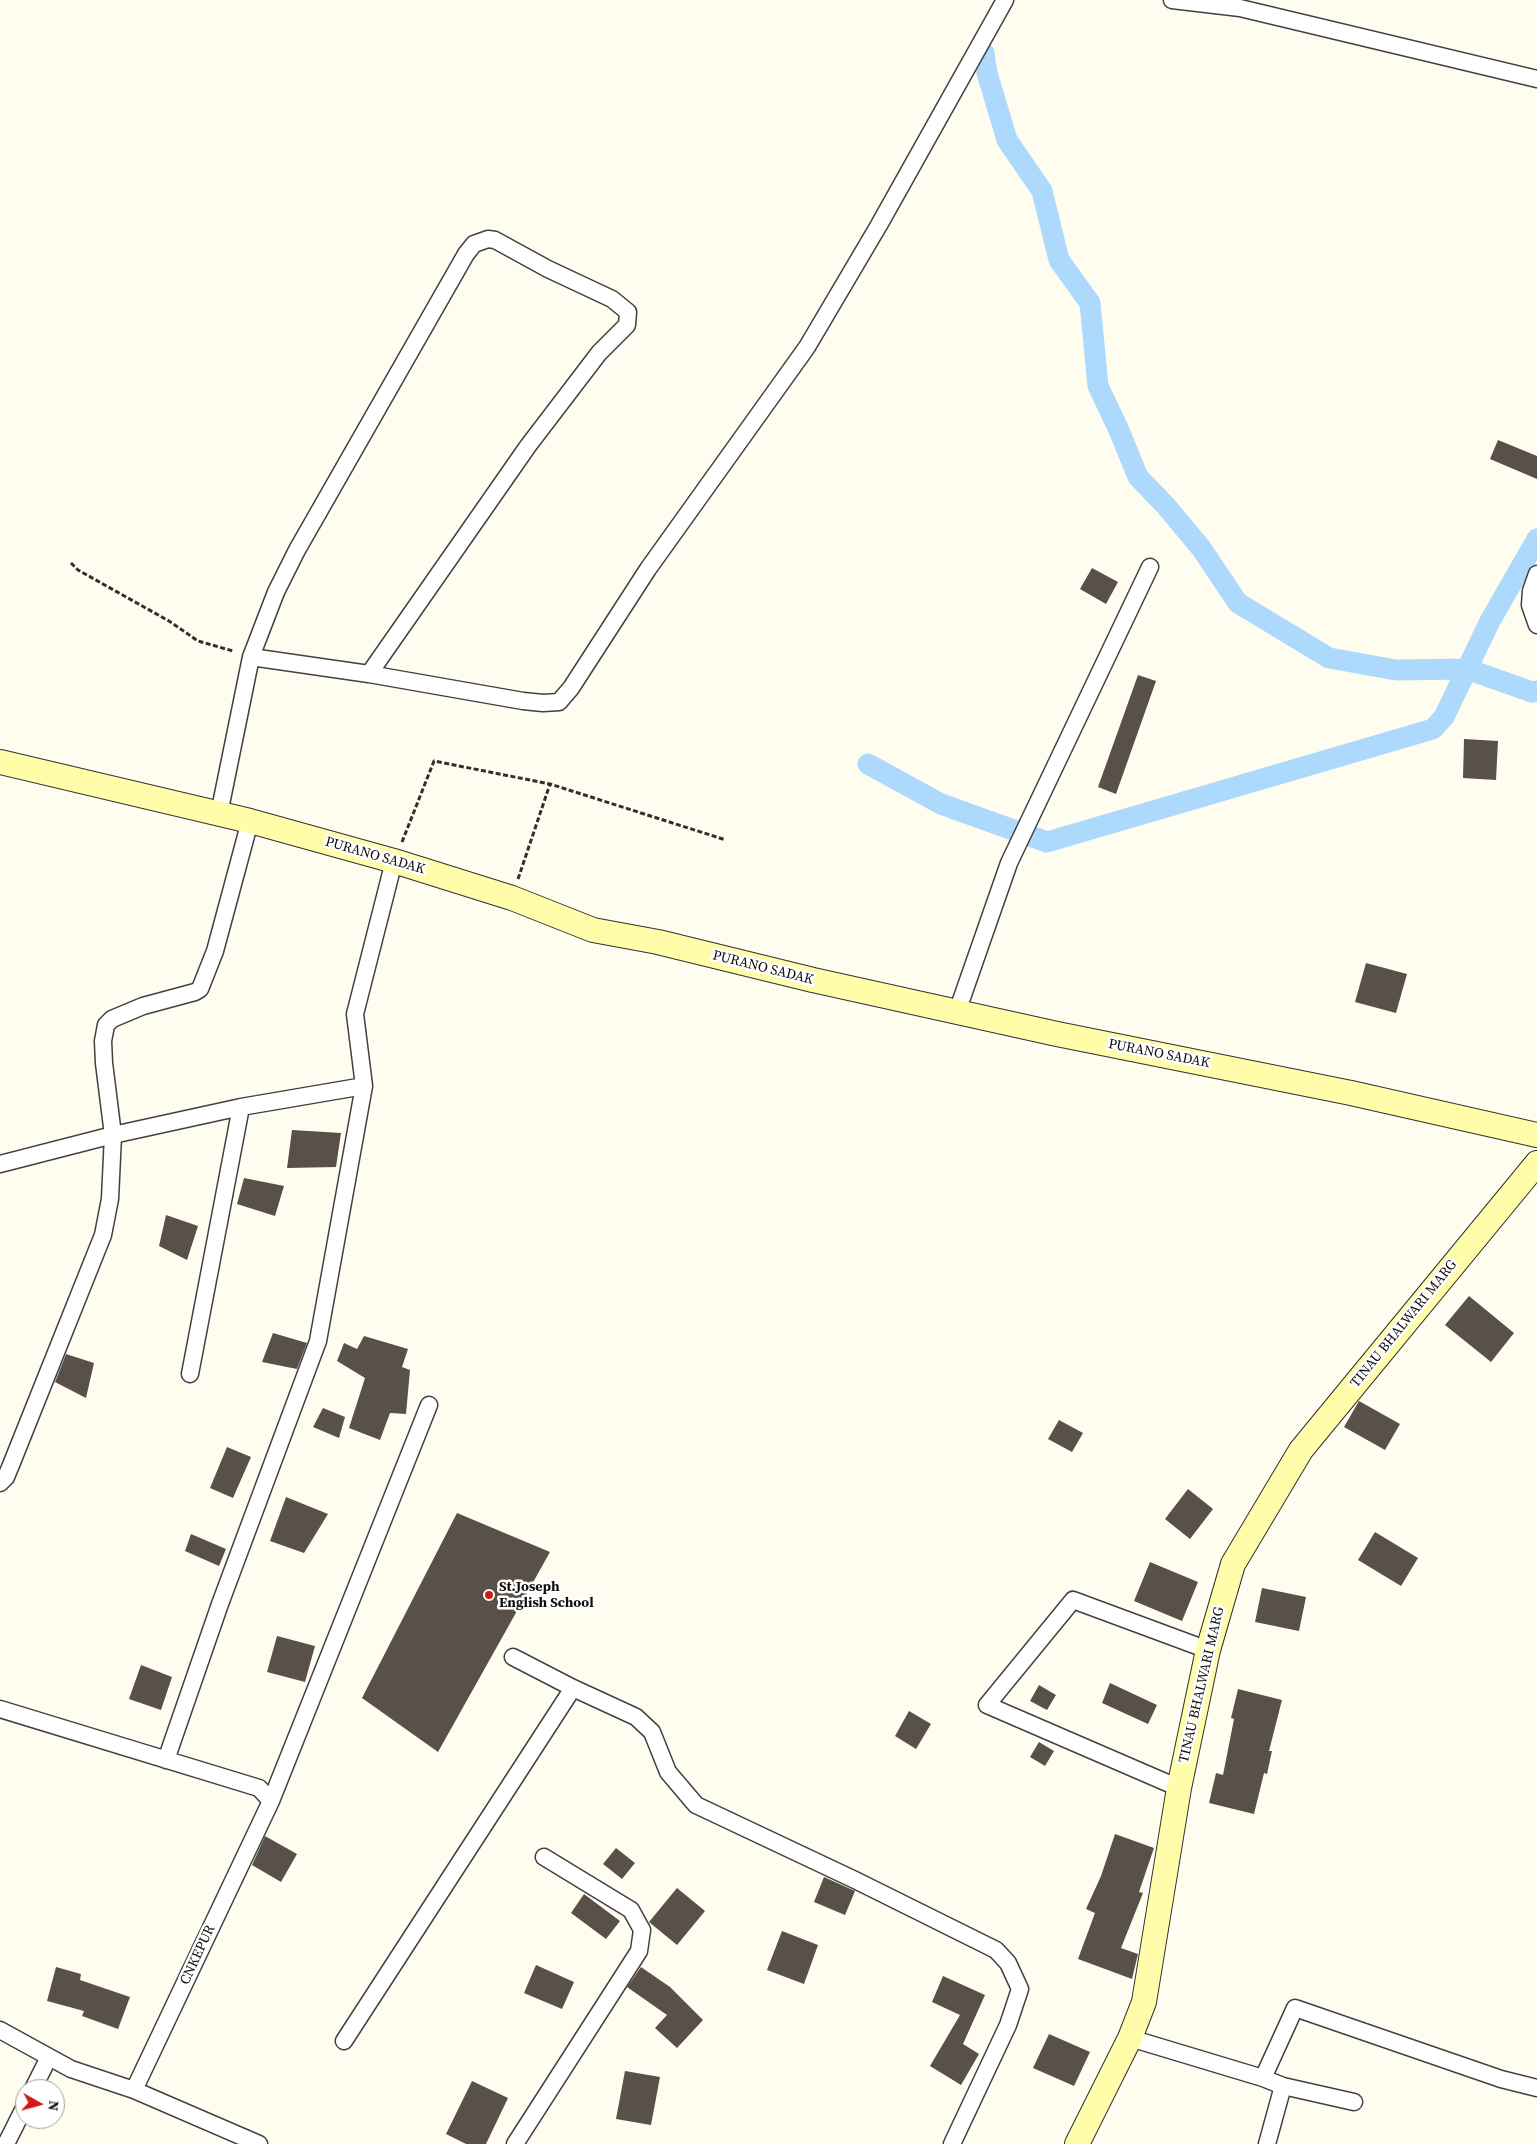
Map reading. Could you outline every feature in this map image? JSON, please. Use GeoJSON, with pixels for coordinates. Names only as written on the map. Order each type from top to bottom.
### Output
{"type":"FeatureCollection","features":[{"type":"Feature","properties":{"kind":"main road","name":"PURANO SADAK"},"geometry":{"type":"LineString","coordinates":[[0,762],[250,821],[394,861],[512,898],[593,930],[658,942],[813,980],[1066,1036],[1341,1091],[1537,1135]]}},
{"type":"Feature","properties":{"kind":"main road","name":"TINAU BHALWARI MARG"},"geometry":{"type":"LineString","coordinates":[[1077,2144],[1130,2038],[1144,2002],[1179,1788],[1208,1650],[1233,1564],[1301,1450],[1537,1163]]}},
{"type":"Feature","properties":{"kind":"street"},"geometry":{"type":"LineString","coordinates":[[251,657],[369,674],[524,701],[559,702],[571,688],[648,569],[807,347],[879,224],[1005,0]]}},
{"type":"Feature","properties":{"kind":"street"},"geometry":{"type":"LineString","coordinates":[[1172,0],[1240,8],[1537,79]]}},
{"type":"Feature","properties":{"kind":"street"},"geometry":{"type":"LineString","coordinates":[[219,814],[251,657],[276,592],[297,550],[456,270],[474,244],[488,239],[495,240],[548,269],[612,298],[628,312],[628,325],[599,352],[528,446],[369,674]]}},
{"type":"Feature","properties":{"kind":"street"},"geometry":{"type":"LineString","coordinates":[[957,1012],[1009,863],[1150,567]]}},
{"type":"Feature","properties":{"kind":"street"},"geometry":{"type":"LineString","coordinates":[[1537,574],[1531,591],[1530,605],[1537,625]]}},
{"type":"Feature","properties":{"kind":"street"},"geometry":{"type":"LineString","coordinates":[[0,1482],[6,1477],[103,1235],[110,1199],[113,1135],[104,1063],[106,1025],[112,1019],[143,1006],[200,989],[214,951],[250,821]]}},
{"type":"Feature","properties":{"kind":"street"},"geometry":{"type":"LineString","coordinates":[[166,1760],[220,1604],[318,1341],[364,1086],[355,1014],[394,861]]}},
{"type":"Feature","properties":{"kind":"street"},"geometry":{"type":"LineString","coordinates":[[0,1164],[113,1135],[241,1107],[364,1086]]}},
{"type":"Feature","properties":{"kind":"street"},"geometry":{"type":"LineString","coordinates":[[190,1374],[241,1107]]}},
{"type":"Feature","properties":{"kind":"street","name":"CNKEPUR"},"geometry":{"type":"LineString","coordinates":[[134,2090],[271,1800],[429,1404]]}},
{"type":"Feature","properties":{"kind":"street"},"geometry":{"type":"LineString","coordinates":[[1179,1788],[987,1705],[1073,1600],[1208,1650]]}},
{"type":"Feature","properties":{"kind":"street"},"geometry":{"type":"LineString","coordinates":[[513,1657],[573,1688],[636,1717],[652,1732],[668,1772],[696,1805],[856,1880],[996,1950],[1008,1963],[1020,1989],[1008,2025],[952,2144]]}},
{"type":"Feature","properties":{"kind":"street"},"geometry":{"type":"LineString","coordinates":[[344,2041],[573,1688]]}},
{"type":"Feature","properties":{"kind":"street"},"geometry":{"type":"LineString","coordinates":[[0,1709],[259,1788],[271,1800]]}},
{"type":"Feature","properties":{"kind":"street"},"geometry":{"type":"LineString","coordinates":[[515,2144],[639,1951],[642,1930],[631,1910],[544,1857]]}},
{"type":"Feature","properties":{"kind":"street"},"geometry":{"type":"LineString","coordinates":[[1263,2078],[1295,2008],[1501,2079],[1537,2088]]}},
{"type":"Feature","properties":{"kind":"street"},"geometry":{"type":"LineString","coordinates":[[0,2030],[71,2069],[134,2090],[259,2144]]}},
{"type":"Feature","properties":{"kind":"street"},"geometry":{"type":"LineString","coordinates":[[1130,2038],[1263,2078],[1283,2086],[1354,2102]]}},
{"type":"Feature","properties":{"kind":"street"},"geometry":{"type":"LineString","coordinates":[[38,2079],[49,2057]]}},
{"type":"Feature","properties":{"kind":"street"},"geometry":{"type":"LineString","coordinates":[[1268,2144],[1283,2086]]}},
{"type":"Feature","properties":{"kind":"street"},"geometry":{"type":"LineString","coordinates":[[6,2144],[15,2126]]}},
{"type":"Feature","properties":{"kind":"path"},"geometry":{"type":"LineString","coordinates":[[71,563],[78,570],[169,621],[198,641],[251,657]]}},
{"type":"Feature","properties":{"kind":"path"},"geometry":{"type":"LineString","coordinates":[[394,861],[434,761],[550,784],[726,840]]}},
{"type":"Feature","properties":{"kind":"path"},"geometry":{"type":"LineString","coordinates":[[512,898],[550,784]]}},
{"type":"Feature","properties":{"kind":"building"},"geometry":{"type":"Polygon","coordinates":[[[1498,440],[1537,456],[1537,479],[1490,459],[1498,440]]]}},
{"type":"Feature","properties":{"kind":"building"},"geometry":{"type":"Polygon","coordinates":[[[1092,568],[1118,582],[1106,604],[1080,589],[1092,568]]]}},
{"type":"Feature","properties":{"kind":"building"},"geometry":{"type":"Polygon","coordinates":[[[1138,675],[1156,681],[1116,794],[1098,787],[1138,675]]]}},
{"type":"Feature","properties":{"kind":"building"},"geometry":{"type":"Polygon","coordinates":[[[1464,739],[1498,741],[1496,780],[1463,778],[1464,739]]]}},
{"type":"Feature","properties":{"kind":"building"},"geometry":{"type":"Polygon","coordinates":[[[1366,963],[1407,974],[1396,1013],[1355,1002],[1366,963]]]}},
{"type":"Feature","properties":{"kind":"building"},"geometry":{"type":"Polygon","coordinates":[[[292,1130],[341,1133],[336,1167],[287,1168],[292,1130]]]}},
{"type":"Feature","properties":{"kind":"building"},"geometry":{"type":"Polygon","coordinates":[[[244,1178],[284,1186],[275,1216],[237,1204],[244,1178]]]}},
{"type":"Feature","properties":{"kind":"building"},"geometry":{"type":"Polygon","coordinates":[[[166,1215],[198,1226],[187,1260],[159,1246],[166,1215]]]}},
{"type":"Feature","properties":{"kind":"building"},"geometry":{"type":"Polygon","coordinates":[[[1469,1296],[1514,1333],[1491,1362],[1445,1325],[1469,1296]]]}},
{"type":"Feature","properties":{"kind":"building"},"geometry":{"type":"Polygon","coordinates":[[[273,1333],[307,1343],[297,1369],[262,1362],[273,1333]]]}},
{"type":"Feature","properties":{"kind":"building"},"geometry":{"type":"Polygon","coordinates":[[[364,1336],[408,1349],[402,1367],[410,1370],[406,1414],[390,1413],[380,1440],[349,1428],[365,1378],[337,1361],[344,1343],[357,1349],[364,1336]]]}},
{"type":"Feature","properties":{"kind":"building"},"geometry":{"type":"Polygon","coordinates":[[[66,1354],[94,1363],[86,1398],[55,1382],[66,1354]]]}},
{"type":"Feature","properties":{"kind":"building"},"geometry":{"type":"Polygon","coordinates":[[[1359,1401],[1400,1424],[1385,1450],[1344,1427],[1359,1401]]]}},
{"type":"Feature","properties":{"kind":"building"},"geometry":{"type":"Polygon","coordinates":[[[323,1408],[345,1417],[339,1438],[313,1427],[323,1408]]]}},
{"type":"Feature","properties":{"kind":"building"},"geometry":{"type":"Polygon","coordinates":[[[1059,1420],[1083,1433],[1072,1452],[1048,1439],[1059,1420]]]}},
{"type":"Feature","properties":{"kind":"building"},"geometry":{"type":"Polygon","coordinates":[[[227,1447],[251,1457],[233,1498],[210,1488],[227,1447]]]}},
{"type":"Feature","properties":{"kind":"building"},"geometry":{"type":"Polygon","coordinates":[[[1188,1489],[1213,1509],[1190,1539],[1165,1519],[1188,1489]]]}},
{"type":"Feature","properties":{"kind":"building"},"geometry":{"type":"Polygon","coordinates":[[[286,1497],[328,1514],[304,1553],[270,1541],[286,1497]]]}},
{"type":"Feature","properties":{"kind":"building"},"geometry":{"type":"Polygon","coordinates":[[[457,1513],[550,1552],[438,1752],[362,1698],[457,1513]]]}},
{"type":"Feature","properties":{"kind":"building"},"geometry":{"type":"Polygon","coordinates":[[[1375,1532],[1418,1558],[1401,1586],[1358,1560],[1375,1532]]]}},
{"type":"Feature","properties":{"kind":"building"},"geometry":{"type":"Polygon","coordinates":[[[191,1534],[226,1549],[219,1566],[185,1551],[191,1534]]]}},
{"type":"Feature","properties":{"kind":"building"},"geometry":{"type":"Polygon","coordinates":[[[1150,1562],[1198,1582],[1182,1621],[1134,1601],[1150,1562]]]}},
{"type":"Feature","properties":{"kind":"building"},"geometry":{"type":"Polygon","coordinates":[[[1262,1588],[1306,1597],[1299,1631],[1255,1622],[1262,1588]]]}},
{"type":"Feature","properties":{"kind":"building"},"geometry":{"type":"Polygon","coordinates":[[[277,1636],[315,1646],[305,1682],[267,1672],[277,1636]]]}},
{"type":"Feature","properties":{"kind":"building"},"geometry":{"type":"Polygon","coordinates":[[[141,1665],[172,1677],[161,1710],[129,1699],[141,1665]]]}},
{"type":"Feature","properties":{"kind":"building"},"geometry":{"type":"Polygon","coordinates":[[[1110,1683],[1157,1705],[1148,1724],[1102,1703],[1110,1683]]]}},
{"type":"Feature","properties":{"kind":"building"},"geometry":{"type":"Polygon","coordinates":[[[1039,1685],[1056,1695],[1047,1710],[1030,1701],[1039,1685]]]}},
{"type":"Feature","properties":{"kind":"building"},"geometry":{"type":"Polygon","coordinates":[[[1238,1689],[1282,1700],[1269,1751],[1272,1751],[1267,1774],[1264,1773],[1254,1814],[1209,1803],[1216,1773],[1223,1775],[1234,1719],[1231,1718],[1238,1689]]]}},
{"type":"Feature","properties":{"kind":"building"},"geometry":{"type":"Polygon","coordinates":[[[909,1711],[931,1724],[916,1749],[895,1736],[909,1711]]]}},
{"type":"Feature","properties":{"kind":"building"},"geometry":{"type":"Polygon","coordinates":[[[1039,1742],[1054,1751],[1045,1766],[1030,1757],[1039,1742]]]}},
{"type":"Feature","properties":{"kind":"building"},"geometry":{"type":"Polygon","coordinates":[[[1115,1834],[1154,1848],[1139,1892],[1143,1893],[1121,1948],[1138,1954],[1132,1979],[1078,1959],[1095,1913],[1086,1909],[1101,1876],[1115,1834]]]}},
{"type":"Feature","properties":{"kind":"building"},"geometry":{"type":"Polygon","coordinates":[[[265,1836],[297,1854],[281,1882],[252,1865],[265,1836]]]}},
{"type":"Feature","properties":{"kind":"building"},"geometry":{"type":"Polygon","coordinates":[[[616,1848],[635,1863],[622,1879],[603,1864],[616,1848]]]}},
{"type":"Feature","properties":{"kind":"building"},"geometry":{"type":"Polygon","coordinates":[[[824,1877],[855,1891],[845,1915],[814,1902],[824,1877]]]}},
{"type":"Feature","properties":{"kind":"building"},"geometry":{"type":"Polygon","coordinates":[[[677,1888],[705,1911],[677,1945],[649,1922],[677,1888]]]}},
{"type":"Feature","properties":{"kind":"building"},"geometry":{"type":"Polygon","coordinates":[[[584,1894],[620,1921],[606,1939],[571,1913],[584,1894]]]}},
{"type":"Feature","properties":{"kind":"building"},"geometry":{"type":"Polygon","coordinates":[[[782,1931],[818,1945],[804,1984],[767,1970],[782,1931]]]}},
{"type":"Feature","properties":{"kind":"building"},"geometry":{"type":"Polygon","coordinates":[[[536,1965],[574,1982],[562,2009],[524,1993],[536,1965]]]}},
{"type":"Feature","properties":{"kind":"building"},"geometry":{"type":"Polygon","coordinates":[[[56,1967],[81,1974],[80,1980],[130,1997],[118,2029],[82,2016],[84,2011],[47,2001],[56,1967]]]}},
{"type":"Feature","properties":{"kind":"building"},"geometry":{"type":"Polygon","coordinates":[[[641,1967],[670,1987],[703,2020],[677,2048],[655,2028],[667,2015],[627,1987],[641,1967]]]}},
{"type":"Feature","properties":{"kind":"building"},"geometry":{"type":"Polygon","coordinates":[[[943,1976],[985,1995],[963,2044],[979,2054],[961,2085],[930,2066],[960,2015],[932,2002],[943,1976]]]}},
{"type":"Feature","properties":{"kind":"building"},"geometry":{"type":"Polygon","coordinates":[[[1049,2034],[1090,2052],[1074,2086],[1033,2068],[1049,2034]]]}},
{"type":"Feature","properties":{"kind":"building"},"geometry":{"type":"Polygon","coordinates":[[[625,2071],[660,2077],[651,2125],[616,2119],[625,2071]]]}},
{"type":"Feature","properties":{"kind":"building"},"geometry":{"type":"Polygon","coordinates":[[[472,2081],[508,2098],[486,2144],[466,2144],[446,2134],[472,2081]]]}},
{"type":"Feature","properties":{"kind":"waterway"},"geometry":{"type":"LineString","coordinates":[[984,53],[987,73],[1007,140],[1042,191],[1059,260],[1090,303],[1098,386],[1138,477],[1166,506],[1201,548],[1238,603],[1329,658],[1396,670],[1467,669],[1532,692],[1537,691]]}},
{"type":"Feature","properties":{"kind":"waterway"},"geometry":{"type":"LineString","coordinates":[[868,764],[941,804],[1047,842],[1433,729],[1444,717],[1490,621],[1537,539]]}},
{"type":"Feature","properties":{"kind":"place","name":"St.Joseph English School"},"geometry":{"type":"Point","coordinates":[489,1595]}}]}
